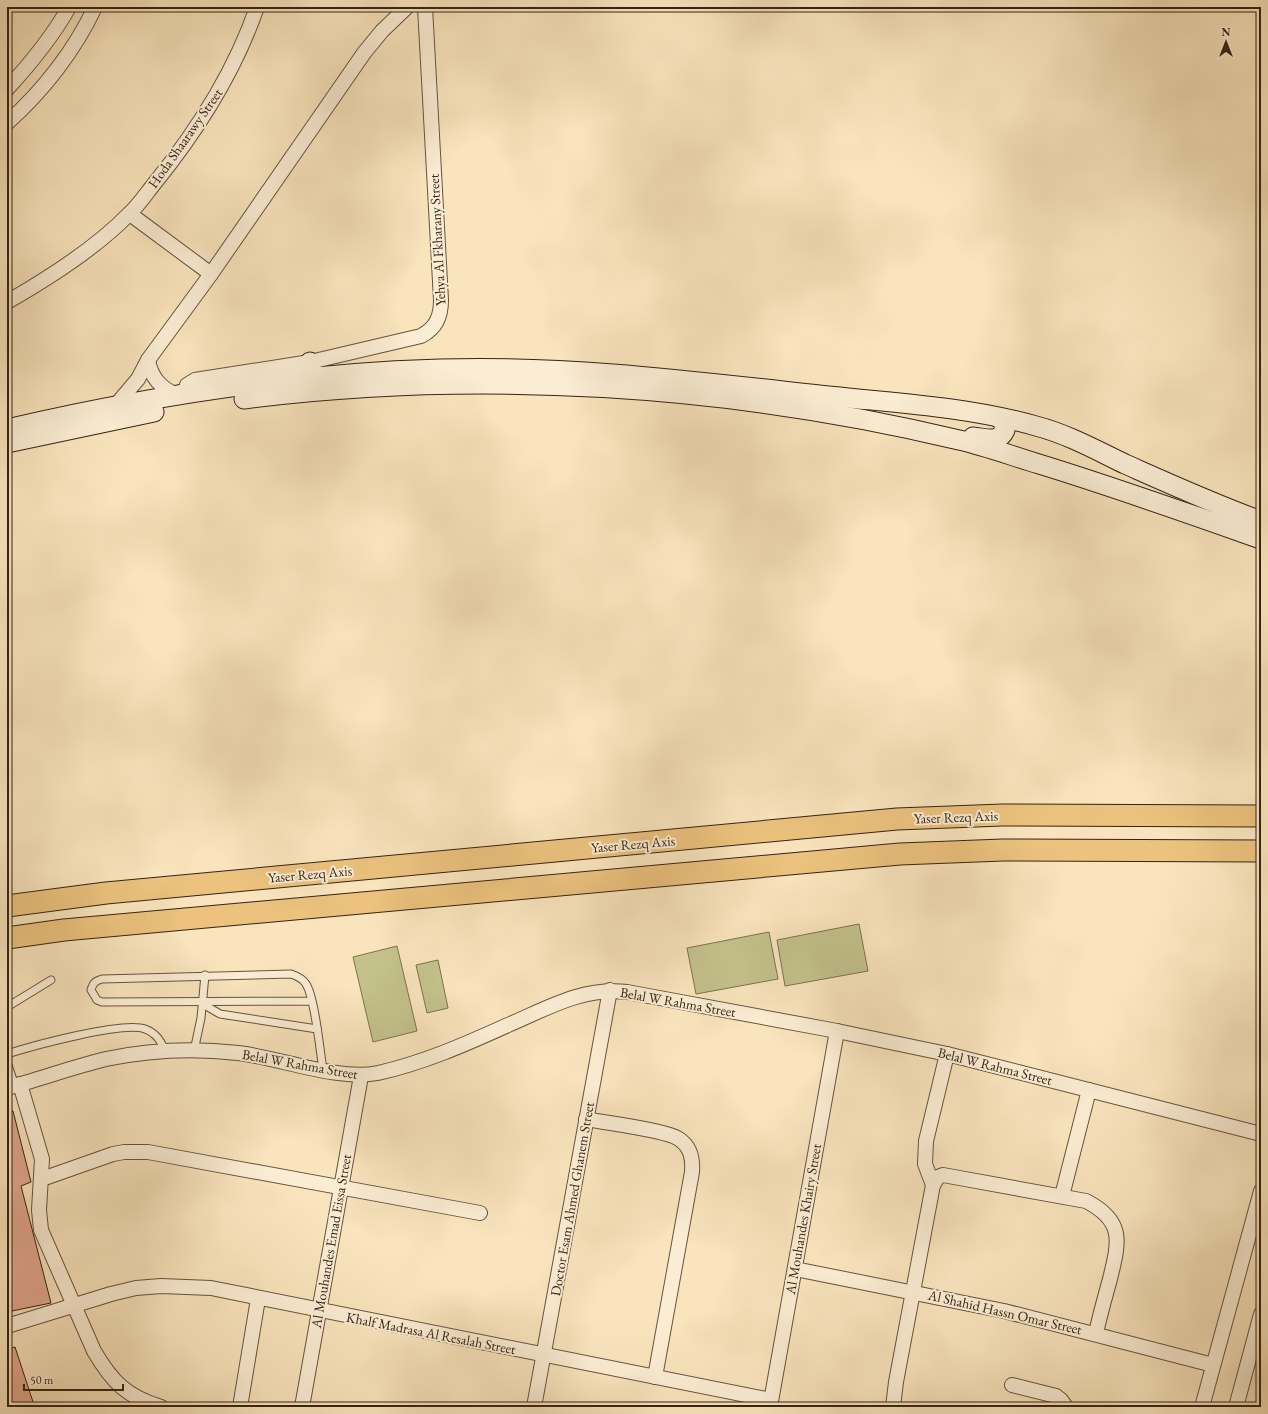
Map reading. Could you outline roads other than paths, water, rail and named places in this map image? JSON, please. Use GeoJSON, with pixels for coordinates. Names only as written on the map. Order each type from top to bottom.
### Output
{"type":"FeatureCollection","features":[{"type":"Feature","properties":{"kind":"main road","name":"Yaser Rezq Axis"},"geometry":{"type":"LineString","coordinates":[[7,906],[106,893],[897,820],[1002,815],[1261,816]]}},
{"type":"Feature","properties":{"kind":"main road"},"geometry":{"type":"LineString","coordinates":[[7,938],[72,930],[900,854],[1003,850],[1261,851]]}},
{"type":"Feature","properties":{"kind":"street"},"geometry":{"type":"LineString","coordinates":[[7,89],[23,72],[69,7]]}},
{"type":"Feature","properties":{"kind":"street"},"geometry":{"type":"LineString","coordinates":[[7,123],[41,88],[75,44],[95,7]]}},
{"type":"Feature","properties":{"kind":"street","name":"Hoda Shaarawy Street"},"geometry":{"type":"LineString","coordinates":[[7,302],[77,258],[130,214],[171,163],[220,89],[247,37],[257,7]]}},
{"type":"Feature","properties":{"kind":"street"},"geometry":{"type":"LineString","coordinates":[[116,405],[138,379],[148,360],[211,274],[364,53],[382,31],[407,7]]}},
{"type":"Feature","properties":{"kind":"street","name":"Yehya Al Fkharany Street"},"geometry":{"type":"LineString","coordinates":[[312,370],[421,336],[431,330],[438,321],[441,310],[441,300],[425,7]]}},
{"type":"Feature","properties":{"kind":"street"},"geometry":{"type":"LineString","coordinates":[[130,214],[211,274]]}},
{"type":"Feature","properties":{"kind":"street"},"geometry":{"type":"LineString","coordinates":[[148,360],[157,382],[169,392],[180,395]]}},
{"type":"Feature","properties":{"kind":"street"},"geometry":{"type":"LineString","coordinates":[[7,429],[116,405],[180,395],[312,370],[490,369],[686,379],[936,406],[1033,425],[1060,434],[1189,494],[1261,521]]}},
{"type":"Feature","properties":{"kind":"street"},"geometry":{"type":"LineString","coordinates":[[7,443],[133,416],[256,398],[361,389],[494,385],[568,386],[700,396],[837,416],[960,440],[1080,477],[1261,539]]}},
{"type":"Feature","properties":{"kind":"street"},"geometry":{"type":"LineString","coordinates":[[960,440],[975,437],[999,438],[1005,430],[1003,421],[999,418]]}},
{"type":"Feature","properties":{"kind":"street","name":"Belal W Rahma Street"},"geometry":{"type":"LineString","coordinates":[[14,1086],[107,1059],[165,1051],[238,1053],[361,1076],[399,1067],[450,1050],[578,995],[610,990],[837,1030],[946,1054],[1261,1134]]}},
{"type":"Feature","properties":{"kind":"street","name":"Doctor Esam Ahmed Ghanem Street"},"geometry":{"type":"LineString","coordinates":[[534,1407],[610,990]]}},
{"type":"Feature","properties":{"kind":"street","name":"Al Mouhandes Khairy Street"},"geometry":{"type":"LineString","coordinates":[[771,1404],[837,1030]]}},
{"type":"Feature","properties":{"kind":"street"},"geometry":{"type":"LineString","coordinates":[[932,1185],[925,1164],[926,1141],[946,1054]]}},
{"type":"Feature","properties":{"kind":"street","name":"Al Mouhandes Emad Eissa Street"},"geometry":{"type":"LineString","coordinates":[[302,1407],[361,1076]]}},
{"type":"Feature","properties":{"kind":"street"},"geometry":{"type":"LineString","coordinates":[[14,1086],[41,1149],[42,1180],[39,1210],[41,1230],[74,1306],[104,1367],[125,1390],[140,1401],[161,1407]]}},
{"type":"Feature","properties":{"kind":"street"},"geometry":{"type":"LineString","coordinates":[[1062,1196],[1089,1090]]}},
{"type":"Feature","properties":{"kind":"street"},"geometry":{"type":"LineString","coordinates":[[586,1119],[671,1135],[683,1143],[691,1154],[692,1172],[655,1377]]}},
{"type":"Feature","properties":{"kind":"street"},"geometry":{"type":"LineString","coordinates":[[42,1180],[108,1156],[136,1151],[480,1213]]}},
{"type":"Feature","properties":{"kind":"street"},"geometry":{"type":"LineString","coordinates":[[894,1407],[896,1382],[932,1185],[938,1177],[948,1175],[1062,1196],[1086,1201],[1104,1211],[1110,1219],[1118,1238],[1117,1249],[1096,1333]]}},
{"type":"Feature","properties":{"kind":"street"},"geometry":{"type":"LineString","coordinates":[[1202,1407],[1261,1191]]}},
{"type":"Feature","properties":{"kind":"street","name":"Al Shahid Hassn Omar Street"},"geometry":{"type":"LineString","coordinates":[[795,1269],[913,1292],[1096,1333],[1213,1364]]}},
{"type":"Feature","properties":{"kind":"street","name":"Khalf Madrasa Al Resalah Street"},"geometry":{"type":"LineString","coordinates":[[7,1326],[111,1294],[161,1286],[211,1288],[318,1311],[655,1377],[771,1404]]}},
{"type":"Feature","properties":{"kind":"street"},"geometry":{"type":"LineString","coordinates":[[240,1407],[258,1298]]}},
{"type":"Feature","properties":{"kind":"street"},"geometry":{"type":"LineString","coordinates":[[1236,1407],[1261,1314]]}},
{"type":"Feature","properties":{"kind":"street"},"geometry":{"type":"LineString","coordinates":[[1012,1385],[1056,1396],[1066,1407]]}},
{"type":"Feature","properties":{"kind":"lane"},"geometry":{"type":"LineString","coordinates":[[312,1001],[102,1002],[93,996],[91,990],[97,980],[102,979],[292,974],[299,977],[306,983],[310,990],[312,1001],[317,1029],[324,1070]]}},
{"type":"Feature","properties":{"kind":"lane"},"geometry":{"type":"LineString","coordinates":[[194,1051],[204,1002],[205,976]]}},
{"type":"Feature","properties":{"kind":"lane"},"geometry":{"type":"LineString","coordinates":[[7,1007],[51,980]]}},
{"type":"Feature","properties":{"kind":"lane"},"geometry":{"type":"LineString","coordinates":[[204,1002],[220,1014],[317,1029]]}},
{"type":"Feature","properties":{"kind":"lane"},"geometry":{"type":"LineString","coordinates":[[7,1054],[77,1036],[134,1027],[144,1028],[154,1033],[161,1041],[165,1051]]}},
{"type":"Feature","properties":{"kind":"lane"},"geometry":{"type":"LineString","coordinates":[[7,1062],[14,1086]]}}]}
